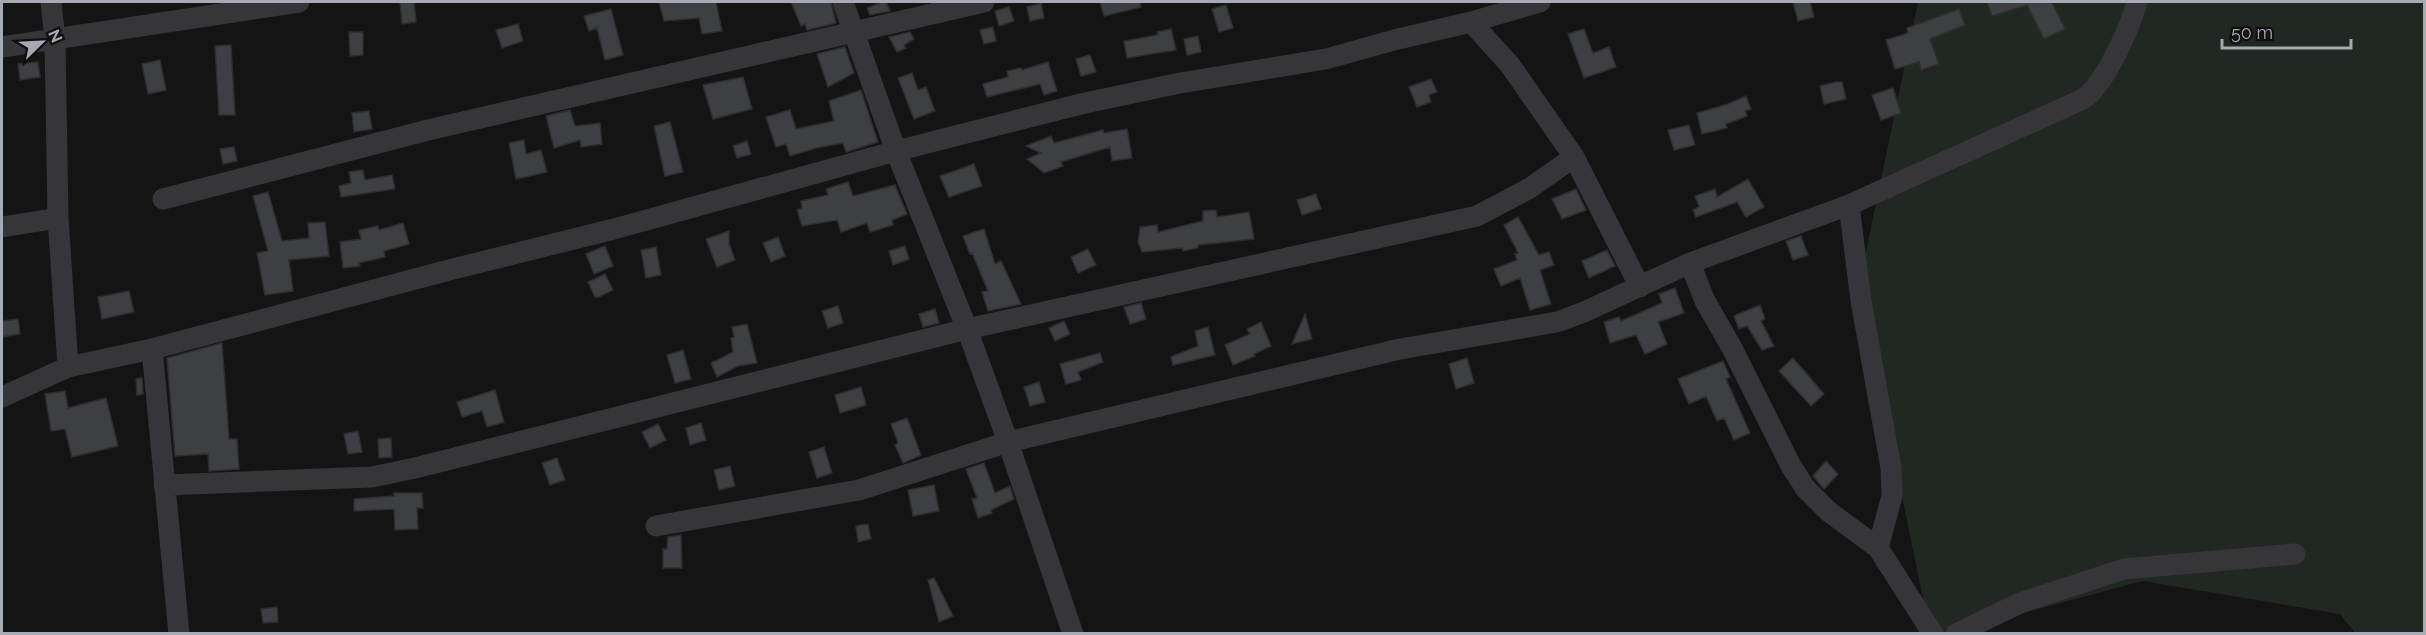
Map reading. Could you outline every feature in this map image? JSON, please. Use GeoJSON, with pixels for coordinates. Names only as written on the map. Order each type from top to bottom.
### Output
{"type":"FeatureCollection","features":[{"type":"Feature","properties":{"kind":"street"},"geometry":{"type":"LineString","coordinates":[[51,2],[55,40],[58,218],[68,367]]}},
{"type":"Feature","properties":{"kind":"street"},"geometry":{"type":"LineString","coordinates":[[2,47],[299,2]]}},
{"type":"Feature","properties":{"kind":"street"},"geometry":{"type":"LineString","coordinates":[[843,2],[896,151],[967,329],[1073,633]]}},
{"type":"Feature","properties":{"kind":"street"},"geometry":{"type":"LineString","coordinates":[[163,199],[428,130],[984,2]]}},
{"type":"Feature","properties":{"kind":"street"},"geometry":{"type":"LineString","coordinates":[[2,397],[68,367],[152,349],[449,270],[615,229],[896,151],[1086,103],[1192,81],[1326,60],[1540,2]]}},
{"type":"Feature","properties":{"kind":"street"},"geometry":{"type":"LineString","coordinates":[[656,526],[859,490],[1008,442],[1400,349],[1557,322],[1690,263],[1849,205],[2088,96],[2099,83],[2126,33],[2137,2]]}},
{"type":"Feature","properties":{"kind":"street"},"geometry":{"type":"LineString","coordinates":[[1471,22],[1510,65],[1574,157],[1640,286]]}},
{"type":"Feature","properties":{"kind":"street"},"geometry":{"type":"LineString","coordinates":[[164,485],[372,477],[415,468],[967,329],[1477,216],[1530,188],[1574,157]]}},
{"type":"Feature","properties":{"kind":"street"},"geometry":{"type":"LineString","coordinates":[[1849,205],[1862,301],[1891,468],[1892,496],[1878,548]]}},
{"type":"Feature","properties":{"kind":"street"},"geometry":{"type":"LineString","coordinates":[[2,227],[58,218]]}},
{"type":"Feature","properties":{"kind":"street"},"geometry":{"type":"LineString","coordinates":[[1690,263],[1705,301],[1732,348],[1791,466],[1806,489],[1828,511],[1878,548],[1933,633]]}},
{"type":"Feature","properties":{"kind":"street"},"geometry":{"type":"LineString","coordinates":[[152,349],[179,633]]}},
{"type":"Feature","properties":{"kind":"street"},"geometry":{"type":"LineString","coordinates":[[1956,633],[2020,603],[2124,569],[2295,554]]}},
{"type":"Feature","properties":{"kind":"shaded area"},"geometry":{"type":"Polygon","coordinates":[[[1918,2],[2424,2],[2424,633],[2355,633],[2340,614],[2142,581],[1950,633],[1930,633],[1859,285],[1918,2]]]}},
{"type":"Feature","properties":{"kind":"building"},"geometry":{"type":"Polygon","coordinates":[[[400,2],[414,2],[416,22],[402,24],[400,2]]]}},
{"type":"Feature","properties":{"kind":"building"},"geometry":{"type":"Polygon","coordinates":[[[659,2],[716,2],[722,31],[702,34],[699,18],[664,21],[659,2]]]}},
{"type":"Feature","properties":{"kind":"building"},"geometry":{"type":"Polygon","coordinates":[[[791,2],[831,2],[836,23],[807,30],[805,24],[801,26],[791,2]]]}},
{"type":"Feature","properties":{"kind":"building"},"geometry":{"type":"Polygon","coordinates":[[[886,2],[890,11],[870,15],[867,8],[886,2]]]}},
{"type":"Feature","properties":{"kind":"building"},"geometry":{"type":"Polygon","coordinates":[[[1100,2],[1140,2],[1141,7],[1104,16],[1100,2]]]}},
{"type":"Feature","properties":{"kind":"building"},"geometry":{"type":"Polygon","coordinates":[[[1793,2],[1810,2],[1814,17],[1798,21],[1793,2]]]}},
{"type":"Feature","properties":{"kind":"building"},"geometry":{"type":"Polygon","coordinates":[[[1987,2],[2052,2],[2065,29],[2044,39],[2027,5],[1992,16],[1987,2]]]}},
{"type":"Feature","properties":{"kind":"building"},"geometry":{"type":"Polygon","coordinates":[[[1041,3],[1044,18],[1030,21],[1027,7],[1041,3]]]}},
{"type":"Feature","properties":{"kind":"building"},"geometry":{"type":"Polygon","coordinates":[[[1226,5],[1233,28],[1219,32],[1212,9],[1226,5]]]}},
{"type":"Feature","properties":{"kind":"building"},"geometry":{"type":"Polygon","coordinates":[[[1009,7],[1014,21],[999,26],[995,11],[1009,7]]]}},
{"type":"Feature","properties":{"kind":"building"},"geometry":{"type":"Polygon","coordinates":[[[611,9],[623,55],[605,60],[597,28],[589,31],[584,16],[611,9]]]}},
{"type":"Feature","properties":{"kind":"building"},"geometry":{"type":"Polygon","coordinates":[[[1959,9],[1965,25],[1930,39],[1939,64],[1921,70],[1919,62],[1895,69],[1886,40],[1908,33],[1907,28],[1959,9]]]}},
{"type":"Feature","properties":{"kind":"building"},"geometry":{"type":"Polygon","coordinates":[[[518,24],[523,41],[502,48],[496,30],[518,24]]]}},
{"type":"Feature","properties":{"kind":"building"},"geometry":{"type":"Polygon","coordinates":[[[993,27],[996,41],[984,44],[980,30],[993,27]]]}},
{"type":"Feature","properties":{"kind":"building"},"geometry":{"type":"Polygon","coordinates":[[[1171,29],[1176,50],[1127,58],[1124,41],[1158,35],[1157,32],[1171,29]]]}},
{"type":"Feature","properties":{"kind":"building"},"geometry":{"type":"Polygon","coordinates":[[[1584,29],[1593,53],[1609,47],[1616,67],[1584,78],[1568,34],[1584,29]]]}},
{"type":"Feature","properties":{"kind":"building"},"geometry":{"type":"Polygon","coordinates":[[[349,32],[363,32],[363,55],[350,56],[349,32]]]}},
{"type":"Feature","properties":{"kind":"building"},"geometry":{"type":"Polygon","coordinates":[[[910,32],[914,39],[904,45],[906,48],[897,52],[889,37],[910,32]]]}},
{"type":"Feature","properties":{"kind":"building"},"geometry":{"type":"Polygon","coordinates":[[[1198,36],[1201,52],[1187,55],[1184,39],[1198,36]]]}},
{"type":"Feature","properties":{"kind":"building"},"geometry":{"type":"Polygon","coordinates":[[[231,45],[235,115],[219,115],[215,46],[231,45]]]}},
{"type":"Feature","properties":{"kind":"building"},"geometry":{"type":"Polygon","coordinates":[[[845,47],[854,73],[828,87],[817,54],[845,47]]]}},
{"type":"Feature","properties":{"kind":"building"},"geometry":{"type":"Polygon","coordinates":[[[1090,55],[1096,72],[1081,76],[1076,59],[1090,55]]]}},
{"type":"Feature","properties":{"kind":"building"},"geometry":{"type":"Polygon","coordinates":[[[160,60],[166,90],[148,94],[142,64],[160,60]]]}},
{"type":"Feature","properties":{"kind":"building"},"geometry":{"type":"Polygon","coordinates":[[[38,62],[40,77],[20,80],[18,64],[38,62]]]}},
{"type":"Feature","properties":{"kind":"building"},"geometry":{"type":"Polygon","coordinates":[[[1048,62],[1057,91],[1044,95],[1040,84],[987,97],[983,84],[1008,77],[1007,71],[1021,68],[1022,70],[1048,62]]]}},
{"type":"Feature","properties":{"kind":"building"},"geometry":{"type":"Polygon","coordinates":[[[912,73],[918,90],[926,87],[935,111],[914,119],[898,78],[912,73]]]}},
{"type":"Feature","properties":{"kind":"building"},"geometry":{"type":"Polygon","coordinates":[[[743,77],[752,109],[713,119],[703,85],[743,77]]]}},
{"type":"Feature","properties":{"kind":"building"},"geometry":{"type":"Polygon","coordinates":[[[1431,79],[1437,92],[1429,95],[1431,102],[1417,107],[1409,87],[1431,79]]]}},
{"type":"Feature","properties":{"kind":"building"},"geometry":{"type":"Polygon","coordinates":[[[1842,82],[1846,99],[1824,104],[1820,86],[1842,82]]]}},
{"type":"Feature","properties":{"kind":"building"},"geometry":{"type":"Polygon","coordinates":[[[1893,88],[1901,113],[1881,120],[1872,95],[1893,88]]]}},
{"type":"Feature","properties":{"kind":"building"},"geometry":{"type":"Polygon","coordinates":[[[861,90],[878,142],[846,152],[843,143],[790,156],[786,144],[776,147],[766,117],[790,110],[796,129],[834,121],[829,101],[861,90]]]}},
{"type":"Feature","properties":{"kind":"building"},"geometry":{"type":"Polygon","coordinates":[[[1746,96],[1751,109],[1745,111],[1747,116],[1726,124],[1727,128],[1702,134],[1697,113],[1746,96]]]}},
{"type":"Feature","properties":{"kind":"building"},"geometry":{"type":"Polygon","coordinates":[[[570,110],[575,126],[600,123],[602,144],[581,147],[580,140],[554,148],[546,116],[570,110]]]}},
{"type":"Feature","properties":{"kind":"building"},"geometry":{"type":"Polygon","coordinates":[[[369,111],[372,129],[354,132],[352,113],[369,111]]]}},
{"type":"Feature","properties":{"kind":"building"},"geometry":{"type":"Polygon","coordinates":[[[670,122],[683,172],[665,176],[654,126],[670,122]]]}},
{"type":"Feature","properties":{"kind":"building"},"geometry":{"type":"Polygon","coordinates":[[[1689,125],[1695,145],[1674,150],[1668,130],[1689,125]]]}},
{"type":"Feature","properties":{"kind":"building"},"geometry":{"type":"Polygon","coordinates":[[[1127,129],[1132,158],[1112,161],[1110,147],[1061,162],[1063,166],[1044,173],[1027,159],[1041,153],[1026,146],[1051,136],[1054,143],[1103,130],[1104,133],[1127,129]]]}},
{"type":"Feature","properties":{"kind":"building"},"geometry":{"type":"Polygon","coordinates":[[[524,140],[526,154],[541,150],[547,172],[516,179],[509,143],[524,140]]]}},
{"type":"Feature","properties":{"kind":"building"},"geometry":{"type":"Polygon","coordinates":[[[747,141],[751,154],[737,158],[733,146],[747,141]]]}},
{"type":"Feature","properties":{"kind":"building"},"geometry":{"type":"Polygon","coordinates":[[[234,147],[237,161],[223,164],[220,149],[234,147]]]}},
{"type":"Feature","properties":{"kind":"building"},"geometry":{"type":"Polygon","coordinates":[[[974,164],[982,186],[949,197],[940,176],[974,164]]]}},
{"type":"Feature","properties":{"kind":"building"},"geometry":{"type":"Polygon","coordinates":[[[363,170],[365,180],[392,175],[395,189],[341,197],[339,186],[351,183],[349,172],[363,170]]]}},
{"type":"Feature","properties":{"kind":"building"},"geometry":{"type":"Polygon","coordinates":[[[1748,179],[1764,207],[1746,217],[1737,202],[1696,217],[1693,210],[1699,207],[1695,196],[1715,189],[1717,197],[1748,179]]]}},
{"type":"Feature","properties":{"kind":"building"},"geometry":{"type":"Polygon","coordinates":[[[848,182],[853,196],[895,185],[907,214],[892,220],[893,225],[870,232],[867,223],[841,232],[837,220],[802,226],[797,210],[802,208],[801,201],[828,195],[826,189],[848,182]]]}},
{"type":"Feature","properties":{"kind":"building"},"geometry":{"type":"Polygon","coordinates":[[[1576,189],[1586,210],[1562,219],[1552,199],[1576,189]]]}},
{"type":"Feature","properties":{"kind":"building"},"geometry":{"type":"Polygon","coordinates":[[[268,192],[282,241],[309,238],[308,223],[325,222],[329,256],[289,260],[293,291],[265,295],[257,253],[268,251],[253,196],[268,192]]]}},
{"type":"Feature","properties":{"kind":"building"},"geometry":{"type":"Polygon","coordinates":[[[1316,194],[1321,209],[1302,215],[1297,200],[1316,194]]]}},
{"type":"Feature","properties":{"kind":"building"},"geometry":{"type":"Polygon","coordinates":[[[1216,210],[1217,217],[1249,212],[1254,239],[1198,245],[1198,248],[1183,251],[1182,248],[1142,252],[1138,242],[1140,227],[1157,225],[1158,232],[1203,221],[1203,211],[1216,210]]]}},
{"type":"Feature","properties":{"kind":"building"},"geometry":{"type":"Polygon","coordinates":[[[1518,217],[1539,255],[1549,252],[1554,265],[1540,270],[1551,304],[1530,310],[1520,278],[1501,286],[1494,269],[1517,260],[1515,254],[1518,253],[1504,225],[1518,217]]]}},
{"type":"Feature","properties":{"kind":"building"},"geometry":{"type":"Polygon","coordinates":[[[403,223],[409,244],[384,251],[385,257],[359,263],[360,266],[343,268],[340,242],[361,239],[359,230],[378,226],[379,230],[403,223]]]}},
{"type":"Feature","properties":{"kind":"building"},"geometry":{"type":"Polygon","coordinates":[[[984,229],[995,264],[1001,261],[1021,304],[988,311],[982,292],[988,291],[963,236],[984,229]]]}},
{"type":"Feature","properties":{"kind":"building"},"geometry":{"type":"Polygon","coordinates":[[[729,231],[729,243],[735,260],[717,267],[706,239],[729,231]]]}},
{"type":"Feature","properties":{"kind":"building"},"geometry":{"type":"Polygon","coordinates":[[[1801,236],[1808,255],[1793,260],[1786,241],[1801,236]]]}},
{"type":"Feature","properties":{"kind":"building"},"geometry":{"type":"Polygon","coordinates":[[[778,237],[785,256],[771,262],[763,243],[778,237]]]}},
{"type":"Feature","properties":{"kind":"building"},"geometry":{"type":"Polygon","coordinates":[[[605,246],[613,266],[594,274],[586,254],[605,246]]]}},
{"type":"Feature","properties":{"kind":"building"},"geometry":{"type":"Polygon","coordinates":[[[905,246],[909,259],[893,265],[889,251],[905,246]]]}},
{"type":"Feature","properties":{"kind":"building"},"geometry":{"type":"Polygon","coordinates":[[[656,247],[661,275],[646,278],[641,250],[656,247]]]}},
{"type":"Feature","properties":{"kind":"building"},"geometry":{"type":"Polygon","coordinates":[[[1088,249],[1096,265],[1078,273],[1071,257],[1088,249]]]}},
{"type":"Feature","properties":{"kind":"building"},"geometry":{"type":"Polygon","coordinates":[[[1607,250],[1615,266],[1589,278],[1582,261],[1607,250]]]}},
{"type":"Feature","properties":{"kind":"building"},"geometry":{"type":"Polygon","coordinates":[[[605,274],[613,290],[595,297],[588,282],[605,274]]]}},
{"type":"Feature","properties":{"kind":"building"},"geometry":{"type":"Polygon","coordinates":[[[1675,288],[1684,313],[1658,322],[1667,344],[1645,354],[1636,335],[1610,343],[1604,322],[1619,317],[1621,321],[1662,303],[1659,294],[1675,288]]]}},
{"type":"Feature","properties":{"kind":"building"},"geometry":{"type":"Polygon","coordinates":[[[129,291],[134,312],[102,319],[98,297],[129,291]]]}},
{"type":"Feature","properties":{"kind":"building"},"geometry":{"type":"Polygon","coordinates":[[[1141,303],[1146,319],[1130,324],[1124,307],[1141,303]]]}},
{"type":"Feature","properties":{"kind":"building"},"geometry":{"type":"Polygon","coordinates":[[[1760,305],[1765,319],[1761,321],[1774,346],[1762,350],[1747,326],[1739,329],[1734,316],[1760,305]]]}},
{"type":"Feature","properties":{"kind":"building"},"geometry":{"type":"Polygon","coordinates":[[[838,306],[843,323],[828,328],[822,311],[838,306]]]}},
{"type":"Feature","properties":{"kind":"building"},"geometry":{"type":"Polygon","coordinates":[[[935,309],[939,323],[923,327],[919,314],[935,309]]]}},
{"type":"Feature","properties":{"kind":"building"},"geometry":{"type":"Polygon","coordinates":[[[1305,314],[1312,339],[1292,344],[1305,314]]]}},
{"type":"Feature","properties":{"kind":"building"},"geometry":{"type":"Polygon","coordinates":[[[18,319],[20,334],[2,337],[2,321],[18,319]]]}},
{"type":"Feature","properties":{"kind":"building"},"geometry":{"type":"Polygon","coordinates":[[[1064,321],[1070,334],[1055,341],[1049,328],[1064,321]]]}},
{"type":"Feature","properties":{"kind":"building"},"geometry":{"type":"Polygon","coordinates":[[[1261,322],[1271,346],[1233,365],[1225,345],[1250,334],[1247,329],[1261,322]]]}},
{"type":"Feature","properties":{"kind":"building"},"geometry":{"type":"Polygon","coordinates":[[[747,324],[757,363],[738,366],[717,377],[711,363],[733,352],[732,327],[747,324]]]}},
{"type":"Feature","properties":{"kind":"building"},"geometry":{"type":"Polygon","coordinates":[[[1208,327],[1215,355],[1173,365],[1171,357],[1198,346],[1195,331],[1208,327]]]}},
{"type":"Feature","properties":{"kind":"building"},"geometry":{"type":"Polygon","coordinates":[[[222,343],[229,439],[237,439],[239,469],[209,471],[208,454],[175,456],[167,358],[222,343]]]}},
{"type":"Feature","properties":{"kind":"building"},"geometry":{"type":"Polygon","coordinates":[[[683,350],[691,379],[675,383],[667,355],[683,350]]]}},
{"type":"Feature","properties":{"kind":"building"},"geometry":{"type":"Polygon","coordinates":[[[1100,353],[1103,362],[1078,372],[1081,380],[1066,384],[1060,364],[1100,353]]]}},
{"type":"Feature","properties":{"kind":"building"},"geometry":{"type":"Polygon","coordinates":[[[1467,358],[1474,383],[1456,389],[1449,364],[1467,358]]]}},
{"type":"Feature","properties":{"kind":"building"},"geometry":{"type":"Polygon","coordinates":[[[1793,358],[1824,394],[1811,406],[1779,371],[1793,358]]]}},
{"type":"Feature","properties":{"kind":"building"},"geometry":{"type":"Polygon","coordinates":[[[1723,361],[1730,377],[1726,379],[1750,433],[1734,440],[1724,418],[1717,421],[1706,396],[1689,404],[1678,379],[1723,361]]]}},
{"type":"Feature","properties":{"kind":"building"},"geometry":{"type":"Polygon","coordinates":[[[142,378],[143,394],[137,395],[136,379],[142,378]]]}},
{"type":"Feature","properties":{"kind":"building"},"geometry":{"type":"Polygon","coordinates":[[[1039,382],[1045,402],[1030,406],[1024,387],[1039,382]]]}},
{"type":"Feature","properties":{"kind":"building"},"geometry":{"type":"Polygon","coordinates":[[[861,387],[866,405],[840,413],[835,395],[861,387]]]}},
{"type":"Feature","properties":{"kind":"building"},"geometry":{"type":"Polygon","coordinates":[[[495,390],[504,422],[487,427],[482,411],[462,417],[457,402],[495,390]]]}},
{"type":"Feature","properties":{"kind":"building"},"geometry":{"type":"Polygon","coordinates":[[[65,391],[68,408],[106,398],[118,446],[72,457],[65,429],[51,431],[45,394],[65,391]]]}},
{"type":"Feature","properties":{"kind":"building"},"geometry":{"type":"Polygon","coordinates":[[[907,418],[921,455],[903,463],[895,445],[898,443],[891,424],[907,418]]]}},
{"type":"Feature","properties":{"kind":"building"},"geometry":{"type":"Polygon","coordinates":[[[701,423],[706,440],[690,445],[686,428],[701,423]]]}},
{"type":"Feature","properties":{"kind":"building"},"geometry":{"type":"Polygon","coordinates":[[[658,424],[666,440],[650,448],[642,432],[658,424]]]}},
{"type":"Feature","properties":{"kind":"building"},"geometry":{"type":"Polygon","coordinates":[[[358,431],[362,452],[348,454],[344,434],[358,431]]]}},
{"type":"Feature","properties":{"kind":"building"},"geometry":{"type":"Polygon","coordinates":[[[391,438],[392,457],[379,458],[378,439],[391,438]]]}},
{"type":"Feature","properties":{"kind":"building"},"geometry":{"type":"Polygon","coordinates":[[[824,447],[832,473],[817,478],[809,452],[824,447]]]}},
{"type":"Feature","properties":{"kind":"building"},"geometry":{"type":"Polygon","coordinates":[[[557,458],[565,480],[550,485],[542,463],[557,458]]]}},
{"type":"Feature","properties":{"kind":"building"},"geometry":{"type":"Polygon","coordinates":[[[1826,461],[1838,474],[1824,489],[1813,476],[1826,461]]]}},
{"type":"Feature","properties":{"kind":"building"},"geometry":{"type":"Polygon","coordinates":[[[984,463],[995,493],[1010,486],[1014,499],[991,510],[992,513],[978,518],[972,499],[977,498],[966,469],[984,463]]]}},
{"type":"Feature","properties":{"kind":"building"},"geometry":{"type":"Polygon","coordinates":[[[730,466],[735,486],[719,490],[714,470],[730,466]]]}},
{"type":"Feature","properties":{"kind":"building"},"geometry":{"type":"Polygon","coordinates":[[[934,485],[939,511],[913,516],[908,490],[934,485]]]}},
{"type":"Feature","properties":{"kind":"building"},"geometry":{"type":"Polygon","coordinates":[[[394,493],[422,493],[423,508],[417,508],[418,529],[395,530],[394,509],[354,511],[354,499],[394,496],[394,493]]]}},
{"type":"Feature","properties":{"kind":"building"},"geometry":{"type":"Polygon","coordinates":[[[868,524],[871,539],[858,542],[856,526],[868,524]]]}},
{"type":"Feature","properties":{"kind":"building"},"geometry":{"type":"Polygon","coordinates":[[[681,535],[682,568],[663,568],[663,549],[667,549],[668,537],[681,535]]]}},
{"type":"Feature","properties":{"kind":"building"},"geometry":{"type":"Polygon","coordinates":[[[934,578],[953,616],[939,622],[928,580],[934,578]]]}},
{"type":"Feature","properties":{"kind":"building"},"geometry":{"type":"Polygon","coordinates":[[[277,607],[278,622],[263,623],[261,609],[277,607]]]}}]}
